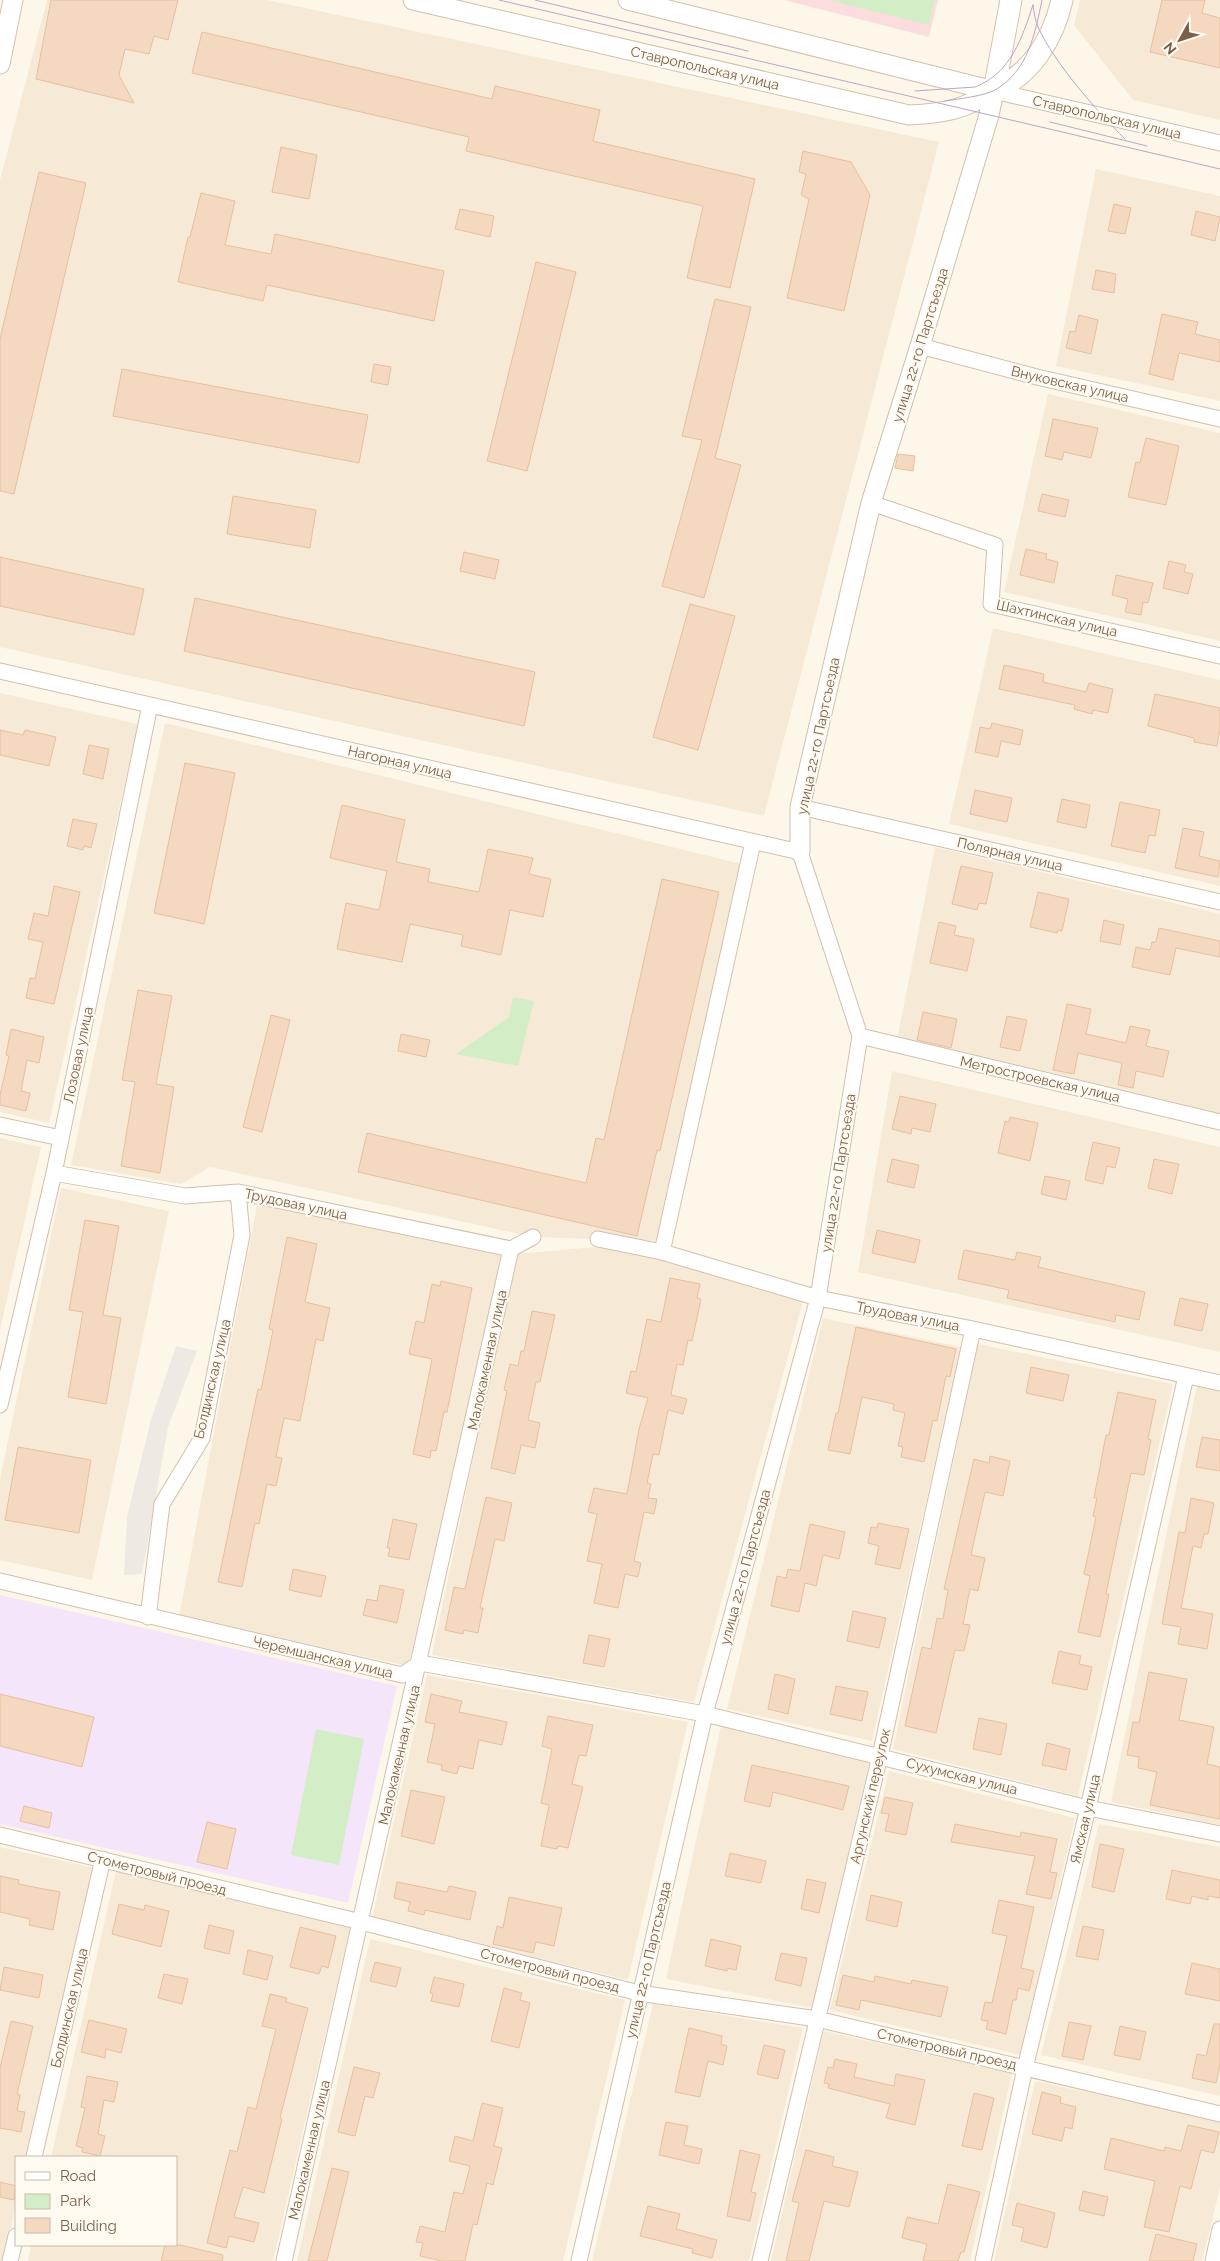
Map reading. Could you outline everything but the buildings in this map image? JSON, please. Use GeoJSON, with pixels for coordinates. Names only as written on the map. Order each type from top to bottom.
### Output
{"type":"FeatureCollection","features":[{"type":"Feature","properties":{"kind":"main road","name":"улица 22-го Партсъезда"},"geometry":{"type":"LineString","coordinates":[[994,91],[1011,0]]}},
{"type":"Feature","properties":{"kind":"main road"},"geometry":{"type":"LineString","coordinates":[[994,91],[1008,84],[1029,67],[1050,37],[1062,0]]}},
{"type":"Feature","properties":{"kind":"street"},"geometry":{"type":"LineString","coordinates":[[0,64],[13,0]]}},
{"type":"Feature","properties":{"kind":"street","name":"Ставропольская улица"},"geometry":{"type":"LineString","coordinates":[[413,0],[909,115],[943,113],[964,108],[994,91]]}},
{"type":"Feature","properties":{"kind":"street","name":"Ставропольская улица"},"geometry":{"type":"LineString","coordinates":[[628,0],[994,91],[1220,143]]}},
{"type":"Feature","properties":{"kind":"street","name":"улица 22-го Партсъезда"},"geometry":{"type":"LineString","coordinates":[[579,2261],[705,1714],[818,1298],[860,1036],[800,852],[800,807],[871,503],[989,115],[994,91]]}},
{"type":"Feature","properties":{"kind":"street","name":"Внуковская улица"},"geometry":{"type":"LineString","coordinates":[[920,346],[1037,377],[1220,418]]}},
{"type":"Feature","properties":{"kind":"street","name":"Шахтинская улица"},"geometry":{"type":"LineString","coordinates":[[871,503],[995,545],[991,604],[1220,656]]}},
{"type":"Feature","properties":{"kind":"street","name":"Нагорная улица"},"geometry":{"type":"LineString","coordinates":[[0,671],[800,852]]}},
{"type":"Feature","properties":{"kind":"street","name":"Лозовая улица"},"geometry":{"type":"LineString","coordinates":[[0,1405],[54,1173],[150,705]]}},
{"type":"Feature","properties":{"kind":"street","name":"Полярная улица"},"geometry":{"type":"LineString","coordinates":[[800,807],[1220,902]]}},
{"type":"Feature","properties":{"kind":"street"},"geometry":{"type":"LineString","coordinates":[[662,1252],[753,842]]}},
{"type":"Feature","properties":{"kind":"street","name":"Метростроевская улица"},"geometry":{"type":"LineString","coordinates":[[860,1036],[1220,1122]]}},
{"type":"Feature","properties":{"kind":"street"},"geometry":{"type":"LineString","coordinates":[[0,1125],[60,1138]]}},
{"type":"Feature","properties":{"kind":"street","name":"Трудовая улица"},"geometry":{"type":"LineString","coordinates":[[54,1173],[185,1196],[238,1192],[512,1249]]}},
{"type":"Feature","properties":{"kind":"street","name":"Болдинская улица"},"geometry":{"type":"LineString","coordinates":[[148,1617],[162,1504],[202,1438],[242,1235],[238,1192]]}},
{"type":"Feature","properties":{"kind":"street"},"geometry":{"type":"LineString","coordinates":[[512,1249],[533,1237]]}},
{"type":"Feature","properties":{"kind":"street","name":"Трудовая улица"},"geometry":{"type":"LineString","coordinates":[[598,1239],[662,1252],[818,1298],[973,1329],[1220,1383]]}},
{"type":"Feature","properties":{"kind":"street","name":"Малокаменная улица"},"geometry":{"type":"LineString","coordinates":[[284,2261],[512,1249]]}},
{"type":"Feature","properties":{"kind":"street","name":"Аргунский переулок"},"geometry":{"type":"LineString","coordinates":[[760,2261],[880,1756],[973,1329]]}},
{"type":"Feature","properties":{"kind":"street","name":"Ямская улица"},"geometry":{"type":"LineString","coordinates":[[983,2261],[1025,2068],[1088,1808],[1186,1376]]}},
{"type":"Feature","properties":{"kind":"street","name":"Черемшанская улица"},"geometry":{"type":"LineString","coordinates":[[0,1581],[402,1675],[420,1663]]}},
{"type":"Feature","properties":{"kind":"street"},"geometry":{"type":"LineString","coordinates":[[420,1663],[705,1714]]}},
{"type":"Feature","properties":{"kind":"street","name":"Сухумская улица"},"geometry":{"type":"LineString","coordinates":[[705,1714],[1088,1808],[1220,1834]]}},
{"type":"Feature","properties":{"kind":"street","name":"Стометровый проезд"},"geometry":{"type":"LineString","coordinates":[[0,1836],[103,1859],[640,1992],[817,2019],[1220,2114]]}},
{"type":"Feature","properties":{"kind":"street","name":"Болдинская улица"},"geometry":{"type":"LineString","coordinates":[[34,2156],[103,1859]]}},
{"type":"Feature","properties":{"kind":"street"},"geometry":{"type":"LineString","coordinates":[[1212,2261],[1220,2230]]}},
{"type":"Feature","properties":{"kind":"street"},"geometry":{"type":"LineString","coordinates":[[10,2261],[15,2240]]}},
{"type":"Feature","properties":{"kind":"shaded area"},"geometry":{"type":"Polygon","coordinates":[[[47,0],[267,0],[939,142],[764,816],[0,647],[0,180],[47,0]]]}},
{"type":"Feature","properties":{"kind":"shaded area"},"geometry":{"type":"Polygon","coordinates":[[[784,0],[938,0],[929,37],[784,0]]]}},
{"type":"Feature","properties":{"kind":"shaded area"},"geometry":{"type":"Polygon","coordinates":[[[1080,0],[1220,0],[1220,120],[1133,100],[1074,25],[1080,0]]]}},
{"type":"Feature","properties":{"kind":"shaded area"},"geometry":{"type":"Polygon","coordinates":[[[1096,169],[1220,196],[1220,401],[1056,366],[1096,169]]]}},
{"type":"Feature","properties":{"kind":"shaded area"},"geometry":{"type":"Polygon","coordinates":[[[1048,394],[1220,433],[1220,641],[1004,592],[1048,394]]]}},
{"type":"Feature","properties":{"kind":"shaded area"},"geometry":{"type":"Polygon","coordinates":[[[993,628],[1220,680],[1220,886],[949,824],[993,628]]]}},
{"type":"Feature","properties":{"kind":"shaded area"},"geometry":{"type":"Polygon","coordinates":[[[0,693],[138,724],[49,1123],[0,1112],[0,693]]]}},
{"type":"Feature","properties":{"kind":"shaded area"},"geometry":{"type":"Polygon","coordinates":[[[165,723],[754,867],[664,1241],[533,1237],[210,1167],[181,1184],[71,1165],[165,723]]]}},
{"type":"Feature","properties":{"kind":"shaded area"},"geometry":{"type":"Polygon","coordinates":[[[935,847],[1220,914],[1220,1114],[897,1040],[935,847]]]}},
{"type":"Feature","properties":{"kind":"shaded area"},"geometry":{"type":"Polygon","coordinates":[[[892,1071],[1220,1147],[1220,1352],[858,1272],[892,1071]]]}},
{"type":"Feature","properties":{"kind":"shaded area"},"geometry":{"type":"Polygon","coordinates":[[[0,1138],[41,1147],[0,1330],[0,1138]]]}},
{"type":"Feature","properties":{"kind":"shaded area"},"geometry":{"type":"Polygon","coordinates":[[[61,1188],[169,1211],[92,1580],[0,1560],[0,1479],[61,1188]]]}},
{"type":"Feature","properties":{"kind":"shaded area"},"geometry":{"type":"Polygon","coordinates":[[[258,1200],[506,1253],[408,1666],[179,1617],[258,1200]]]}},
{"type":"Feature","properties":{"kind":"shaded area"},"geometry":{"type":"Polygon","coordinates":[[[628,1244],[805,1294],[694,1702],[432,1655],[516,1254],[628,1244]]]}},
{"type":"Feature","properties":{"kind":"shaded area"},"geometry":{"type":"Polygon","coordinates":[[[823,1318],[961,1347],[872,1741],[727,1709],[823,1318]]]}},
{"type":"Feature","properties":{"kind":"shaded area"},"geometry":{"type":"Polygon","coordinates":[[[978,1344],[1173,1384],[1078,1796],[893,1749],[978,1344]]]}},
{"type":"Feature","properties":{"kind":"shaded area"},"geometry":{"type":"Polygon","coordinates":[[[176,1346],[197,1351],[168,1427],[142,1574],[124,1575],[127,1517],[151,1420],[176,1346]]]}},
{"type":"Feature","properties":{"kind":"shaded area"},"geometry":{"type":"Polygon","coordinates":[[[1197,1386],[1220,1391],[1220,1825],[1111,1802],[1197,1386]]]}},
{"type":"Feature","properties":{"kind":"shaded area"},"geometry":{"type":"Polygon","coordinates":[[[0,1595],[397,1686],[348,1903],[0,1824],[0,1595]]]}},
{"type":"Feature","properties":{"kind":"shaded area"},"geometry":{"type":"Polygon","coordinates":[[[427,1675],[688,1722],[628,1980],[372,1918],[427,1675]]]}},
{"type":"Feature","properties":{"kind":"shaded area"},"geometry":{"type":"Polygon","coordinates":[[[721,1726],[870,1760],[813,2008],[666,1979],[721,1726]]]}},
{"type":"Feature","properties":{"kind":"shaded area"},"geometry":{"type":"Polygon","coordinates":[[[889,1771],[1075,1818],[1020,2055],[830,2010],[889,1771]]]}},
{"type":"Feature","properties":{"kind":"shaded area"},"geometry":{"type":"Polygon","coordinates":[[[1099,1824],[1220,1847],[1220,2096],[1041,2055],[1099,1824]]]}},
{"type":"Feature","properties":{"kind":"shaded area"},"geometry":{"type":"Polygon","coordinates":[[[0,1847],[95,1868],[27,2156],[15,2156],[15,2208],[3,2261],[0,2261],[0,1847]]]}},
{"type":"Feature","properties":{"kind":"shaded area"},"geometry":{"type":"Polygon","coordinates":[[[116,1871],[350,1928],[273,2261],[28,2261],[31,2246],[178,2246],[178,2156],[51,2156],[116,1871]]]}},
{"type":"Feature","properties":{"kind":"shaded area"},"geometry":{"type":"Polygon","coordinates":[[[370,1939],[625,2000],[563,2261],[297,2261],[370,1939]]]}},
{"type":"Feature","properties":{"kind":"shaded area"},"geometry":{"type":"Polygon","coordinates":[[[653,2004],[803,2028],[749,2261],[592,2261],[653,2004]]]}},
{"type":"Feature","properties":{"kind":"shaded area"},"geometry":{"type":"Polygon","coordinates":[[[824,2031],[1012,2073],[970,2261],[771,2261],[824,2031]]]}},
{"type":"Feature","properties":{"kind":"shaded area"},"geometry":{"type":"Polygon","coordinates":[[[1035,2081],[1220,2121],[1220,2188],[1202,2261],[994,2261],[1035,2081]]]}},
{"type":"Feature","properties":{"kind":"green space"},"geometry":{"type":"Polygon","coordinates":[[[828,0],[935,0],[929,25],[828,0]]]}},
{"type":"Feature","properties":{"kind":"green space"},"geometry":{"type":"Polygon","coordinates":[[[513,997],[534,1001],[518,1066],[456,1054],[509,1017],[513,997]]]}},
{"type":"Feature","properties":{"kind":"green space"},"geometry":{"type":"Polygon","coordinates":[[[316,1729],[364,1739],[339,1865],[291,1855],[316,1729]]]}},
{"type":"Feature","properties":{"kind":"tram line"},"geometry":{"type":"LineString","coordinates":[[499,0],[1220,169]]}},
{"type":"Feature","properties":{"kind":"tram line"},"geometry":{"type":"LineString","coordinates":[[535,0],[748,51]]}},
{"type":"Feature","properties":{"kind":"tram line"},"geometry":{"type":"LineString","coordinates":[[945,101],[990,92],[1006,82],[1015,73],[1023,62],[1033,38],[1042,0]]}},
{"type":"Feature","properties":{"kind":"tram line"},"geometry":{"type":"LineString","coordinates":[[1033,5],[1038,27],[1065,71],[1089,101],[1125,139]]}},
{"type":"Feature","properties":{"kind":"tram line"},"geometry":{"type":"LineString","coordinates":[[915,91],[975,87],[998,73],[1006,64],[1019,42],[1033,5]]}},
{"type":"Feature","properties":{"kind":"tram line"},"geometry":{"type":"LineString","coordinates":[[1050,122],[1147,146]]}}]}
